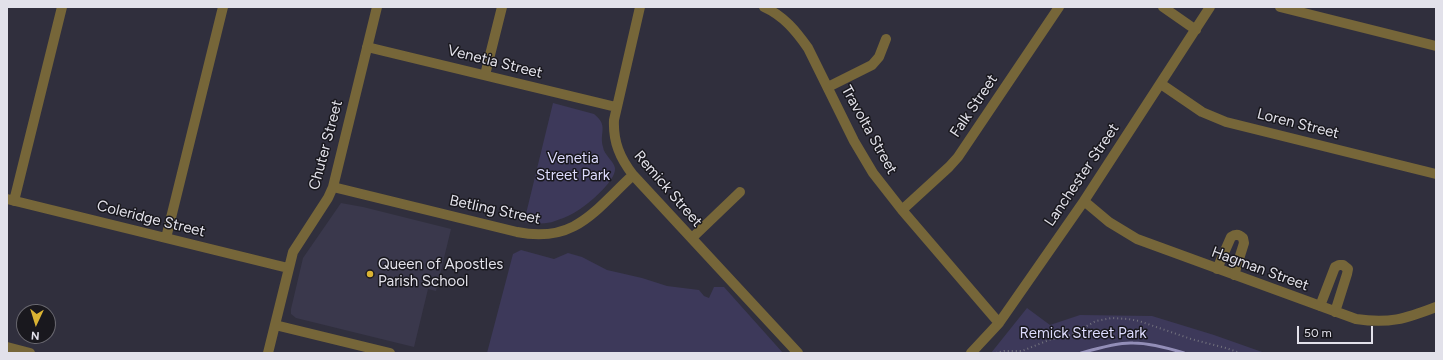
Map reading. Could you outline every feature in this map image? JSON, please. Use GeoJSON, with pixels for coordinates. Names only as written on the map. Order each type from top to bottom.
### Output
{"type":"FeatureCollection","features":[{"type":"Feature","properties":{"kind":"street"},"geometry":{"type":"LineString","coordinates":[[11,200],[62,7]]}},
{"type":"Feature","properties":{"kind":"street"},"geometry":{"type":"LineString","coordinates":[[166,238],[223,7]]}},
{"type":"Feature","properties":{"kind":"street","name":"Chuter Street"},"geometry":{"type":"LineString","coordinates":[[268,353],[288,268],[295,248],[328,198],[333,187],[377,7]]}},
{"type":"Feature","properties":{"kind":"street"},"geometry":{"type":"LineString","coordinates":[[485,75],[502,7]]}},
{"type":"Feature","properties":{"kind":"street","name":"Remick Street"},"geometry":{"type":"LineString","coordinates":[[640,7],[616,107],[614,127],[616,144],[621,158],[633,175],[798,353]]}},
{"type":"Feature","properties":{"kind":"street","name":"Travolta Street"},"geometry":{"type":"LineString","coordinates":[[764,7],[782,17],[799,35],[808,48],[870,168],[886,191],[999,323]]}},
{"type":"Feature","properties":{"kind":"street","name":"Falk Street"},"geometry":{"type":"LineString","coordinates":[[902,210],[958,157],[1059,7]]}},
{"type":"Feature","properties":{"kind":"street"},"geometry":{"type":"LineString","coordinates":[[1162,7],[1196,30]]}},
{"type":"Feature","properties":{"kind":"street","name":"Lanchester Street"},"geometry":{"type":"LineString","coordinates":[[971,353],[999,323],[1084,201],[1210,7]]}},
{"type":"Feature","properties":{"kind":"street"},"geometry":{"type":"LineString","coordinates":[[1280,7],[1436,46]]}},
{"type":"Feature","properties":{"kind":"street"},"geometry":{"type":"LineString","coordinates":[[828,87],[872,65],[879,57],[886,39]]}},
{"type":"Feature","properties":{"kind":"street","name":"Venetia Street"},"geometry":{"type":"LineString","coordinates":[[367,47],[616,107]]}},
{"type":"Feature","properties":{"kind":"street","name":"Loren Street"},"geometry":{"type":"LineString","coordinates":[[1160,84],[1202,112],[1226,122],[1436,174]]}},
{"type":"Feature","properties":{"kind":"street","name":"Betling Street"},"geometry":{"type":"LineString","coordinates":[[333,187],[516,232],[533,235],[546,235],[566,230],[582,222],[633,175]]}},
{"type":"Feature","properties":{"kind":"street"},"geometry":{"type":"LineString","coordinates":[[692,238],[740,192]]}},
{"type":"Feature","properties":{"kind":"street","name":"Coleridge Street"},"geometry":{"type":"LineString","coordinates":[[11,200],[288,268]]}},
{"type":"Feature","properties":{"kind":"street","name":"Hagman Street"},"geometry":{"type":"LineString","coordinates":[[1084,201],[1109,222],[1137,239],[1356,319],[1383,322],[1406,318],[1436,306]]}},
{"type":"Feature","properties":{"kind":"street"},"geometry":{"type":"LineString","coordinates":[[1217,269],[1231,237],[1240,235],[1244,242],[1234,275]]}},
{"type":"Feature","properties":{"kind":"street"},"geometry":{"type":"LineString","coordinates":[[1320,306],[1335,267],[1339,264],[1343,265],[1348,269],[1335,312]]}},
{"type":"Feature","properties":{"kind":"street"},"geometry":{"type":"LineString","coordinates":[[275,325],[390,353]]}},
{"type":"Feature","properties":{"kind":"street"},"geometry":{"type":"LineString","coordinates":[[7,347],[30,353]]}},
{"type":"Feature","properties":{"kind":"path"},"geometry":{"type":"LineString","coordinates":[[996,353],[1004,351],[1022,351],[1050,340],[1070,335],[1096,321],[1112,318],[1128,318],[1191,339],[1240,353]]}},
{"type":"Feature","properties":{"kind":"shaded area","name":"Queen of Apostles Parish School"},"geometry":{"type":"Polygon","coordinates":[[[341,203],[451,229],[436,291],[428,289],[414,347],[296,318],[291,314],[303,258],[341,203]]]}},
{"type":"Feature","properties":{"kind":"green space","name":"Venetia Street Park"},"geometry":{"type":"Polygon","coordinates":[[[553,103],[594,114],[599,118],[603,129],[602,142],[604,150],[614,165],[614,174],[611,180],[598,194],[584,207],[570,215],[547,223],[524,222],[553,103]]]}},
{"type":"Feature","properties":{"kind":"green space"},"geometry":{"type":"Polygon","coordinates":[[[521,250],[554,259],[568,253],[582,257],[607,270],[642,278],[667,286],[699,290],[704,296],[709,298],[714,287],[724,287],[783,353],[487,353],[513,254],[521,250]]]}},
{"type":"Feature","properties":{"kind":"green space","name":"Remick Street Park"},"geometry":{"type":"Polygon","coordinates":[[[1027,308],[1050,325],[1080,315],[1152,316],[1214,335],[1265,353],[991,353],[1027,308]]]}},
{"type":"Feature","properties":{"kind":"waterway"},"geometry":{"type":"LineString","coordinates":[[1081,353],[1107,346],[1127,343],[1152,345],[1184,353]]}},
{"type":"Feature","properties":{"kind":"place","name":"Queen of Apostles Parish School"},"geometry":{"type":"Point","coordinates":[370,274]}}]}
